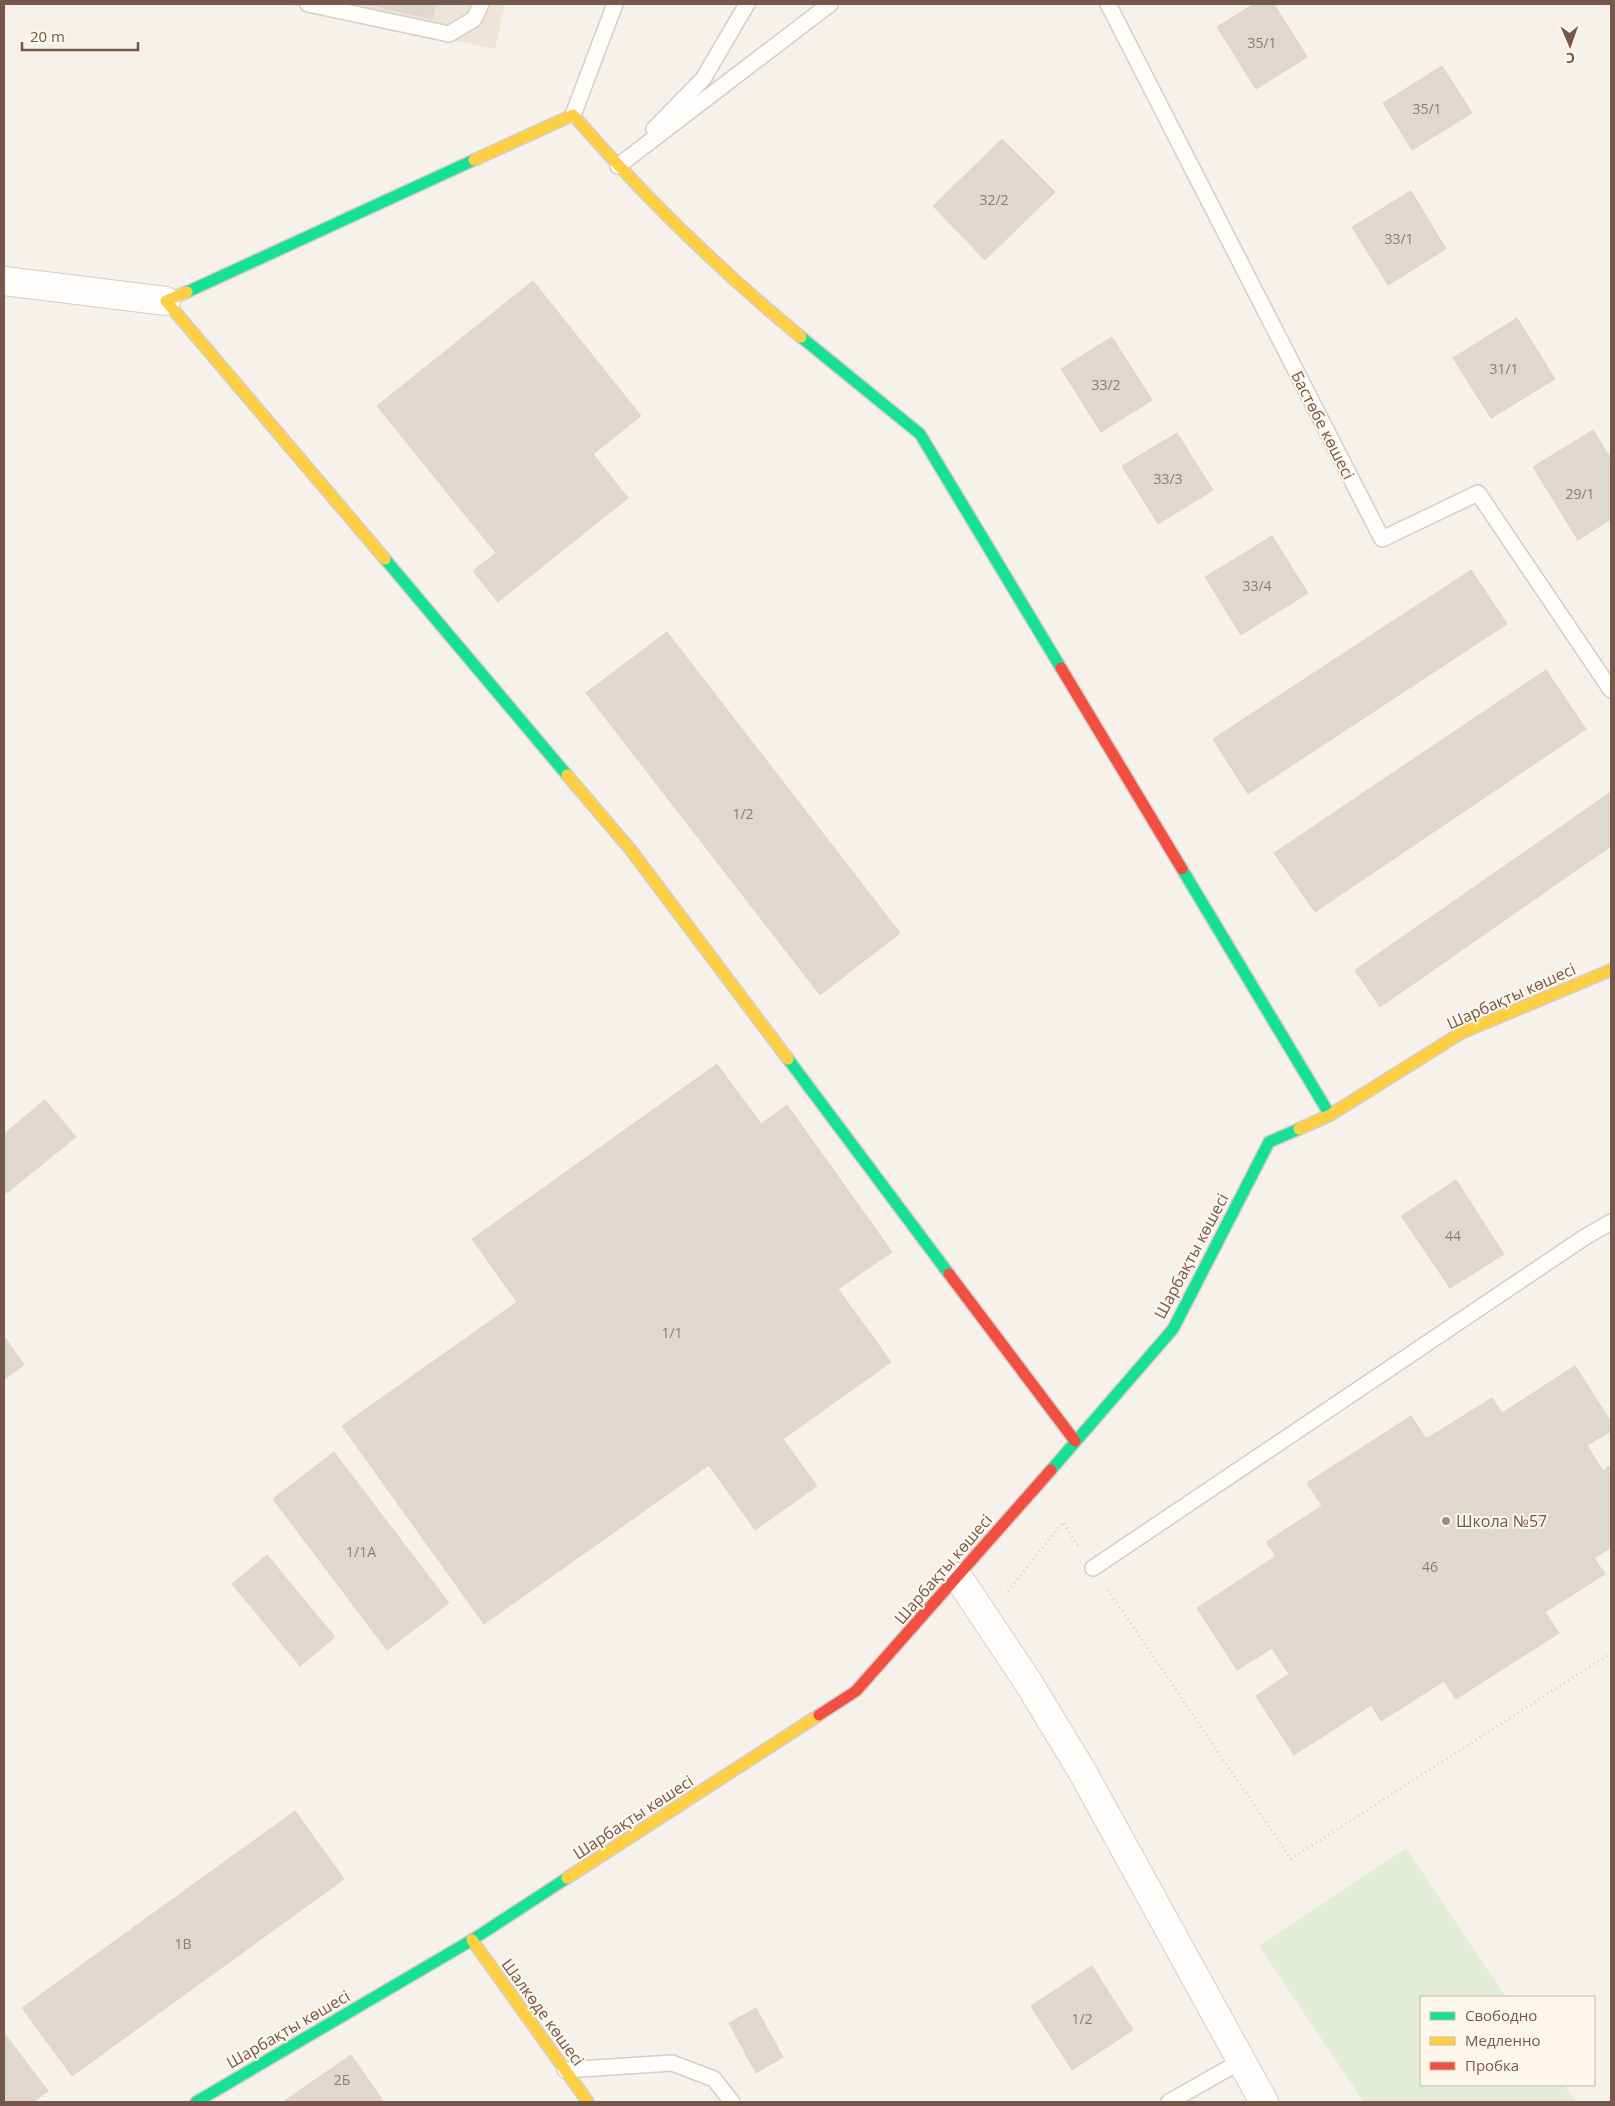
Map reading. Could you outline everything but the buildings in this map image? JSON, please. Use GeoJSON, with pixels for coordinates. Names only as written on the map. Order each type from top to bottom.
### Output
{"type":"FeatureCollection","features":[{"type":"Feature","properties":{"kind":"street"},"geometry":{"type":"LineString","coordinates":[[4,281],[166,301],[574,115],[618,166],[744,290],[920,434],[1330,1115]]}},
{"type":"Feature","properties":{"kind":"street"},"geometry":{"type":"LineString","coordinates":[[166,301],[630,849],[1075,1441]]}},
{"type":"Feature","properties":{"kind":"street","name":"Шарбақты көшесі"},"geometry":{"type":"LineString","coordinates":[[196,2102],[472,1940],[856,1691],[958,1577],[1173,1328],[1269,1142],[1330,1115],[1461,1033],[1611,970]]}},
{"type":"Feature","properties":{"kind":"street"},"geometry":{"type":"LineString","coordinates":[[958,1577],[1082,1771],[1243,2060],[1264,2102]]}},
{"type":"Feature","properties":{"kind":"street","name":"Шалкөде көшесі"},"geometry":{"type":"LineString","coordinates":[[472,1940],[588,2102]]}},
{"type":"Feature","properties":{"kind":"lane"},"geometry":{"type":"LineString","coordinates":[[308,4],[449,34],[474,19],[481,4]]}},
{"type":"Feature","properties":{"kind":"lane"},"geometry":{"type":"LineString","coordinates":[[574,115],[615,4]]}},
{"type":"Feature","properties":{"kind":"lane"},"geometry":{"type":"LineString","coordinates":[[618,166],[703,79],[747,4]]}},
{"type":"Feature","properties":{"kind":"lane"},"geometry":{"type":"LineString","coordinates":[[618,166],[830,4]]}},
{"type":"Feature","properties":{"kind":"lane","name":"Бастөбе көшесі"},"geometry":{"type":"LineString","coordinates":[[1108,4],[1382,539],[1478,493],[1611,690]]}},
{"type":"Feature","properties":{"kind":"lane"},"geometry":{"type":"LineString","coordinates":[[1093,1568],[1585,1237],[1611,1222]]}},
{"type":"Feature","properties":{"kind":"lane"},"geometry":{"type":"LineString","coordinates":[[1169,2102],[1243,2060]]}},
{"type":"Feature","properties":{"kind":"lane"},"geometry":{"type":"LineString","coordinates":[[565,2070],[672,2063],[714,2079],[732,2102]]}},
{"type":"Feature","properties":{"kind":"path"},"geometry":{"type":"LineString","coordinates":[[986,1619],[1063,1522],[1291,1859],[1611,1653]]}},
{"type":"Feature","properties":{"kind":"shaded area"},"geometry":{"type":"Polygon","coordinates":[[[286,4],[505,4],[495,49],[286,4]]]}},
{"type":"Feature","properties":{"kind":"green space"},"geometry":{"type":"Polygon","coordinates":[[[1406,1848],[1505,1996],[1420,1996],[1420,2086],[1565,2086],[1576,2102],[1364,2102],[1259,1946],[1406,1848]]]}},
{"type":"Feature","properties":{"kind":"traffic: fast"},"geometry":{"type":"LineString","coordinates":[[187,292],[474,160]]}},
{"type":"Feature","properties":{"kind":"traffic: fast"},"geometry":{"type":"LineString","coordinates":[[801,337],[920,434],[1061,668]]}},
{"type":"Feature","properties":{"kind":"traffic: fast"},"geometry":{"type":"LineString","coordinates":[[385,559],[567,775]]}},
{"type":"Feature","properties":{"kind":"traffic: fast"},"geometry":{"type":"LineString","coordinates":[[1182,869],[1330,1115]]}},
{"type":"Feature","properties":{"kind":"traffic: fast"},"geometry":{"type":"LineString","coordinates":[[788,1059],[949,1274]]}},
{"type":"Feature","properties":{"kind":"traffic: fast"},"geometry":{"type":"LineString","coordinates":[[1051,1470],[1173,1329],[1269,1142],[1299,1129]]}},
{"type":"Feature","properties":{"kind":"traffic: fast"},"geometry":{"type":"LineString","coordinates":[[196,2102],[472,1940],[567,1878]]}},
{"type":"Feature","properties":{"kind":"traffic: slow"},"geometry":{"type":"LineString","coordinates":[[474,160],[573,115],[682,231],[801,337]]}},
{"type":"Feature","properties":{"kind":"traffic: slow"},"geometry":{"type":"LineString","coordinates":[[187,292],[166,301],[385,559]]}},
{"type":"Feature","properties":{"kind":"traffic: slow"},"geometry":{"type":"LineString","coordinates":[[567,775],[630,849],[788,1059]]}},
{"type":"Feature","properties":{"kind":"traffic: slow"},"geometry":{"type":"LineString","coordinates":[[1299,1129],[1330,1115],[1461,1033],[1611,970]]}},
{"type":"Feature","properties":{"kind":"traffic: slow"},"geometry":{"type":"LineString","coordinates":[[567,1878],[819,1715]]}},
{"type":"Feature","properties":{"kind":"traffic: slow"},"geometry":{"type":"LineString","coordinates":[[472,1940],[588,2102]]}},
{"type":"Feature","properties":{"kind":"traffic: jam"},"geometry":{"type":"LineString","coordinates":[[1061,668],[1182,869]]}},
{"type":"Feature","properties":{"kind":"traffic: jam"},"geometry":{"type":"LineString","coordinates":[[949,1274],[1075,1441]]}},
{"type":"Feature","properties":{"kind":"traffic: jam"},"geometry":{"type":"LineString","coordinates":[[819,1715],[856,1691],[1051,1470]]}},
{"type":"Feature","properties":{"kind":"place","name":"Школа №57"},"geometry":{"type":"Point","coordinates":[1446,1521]}}]}
